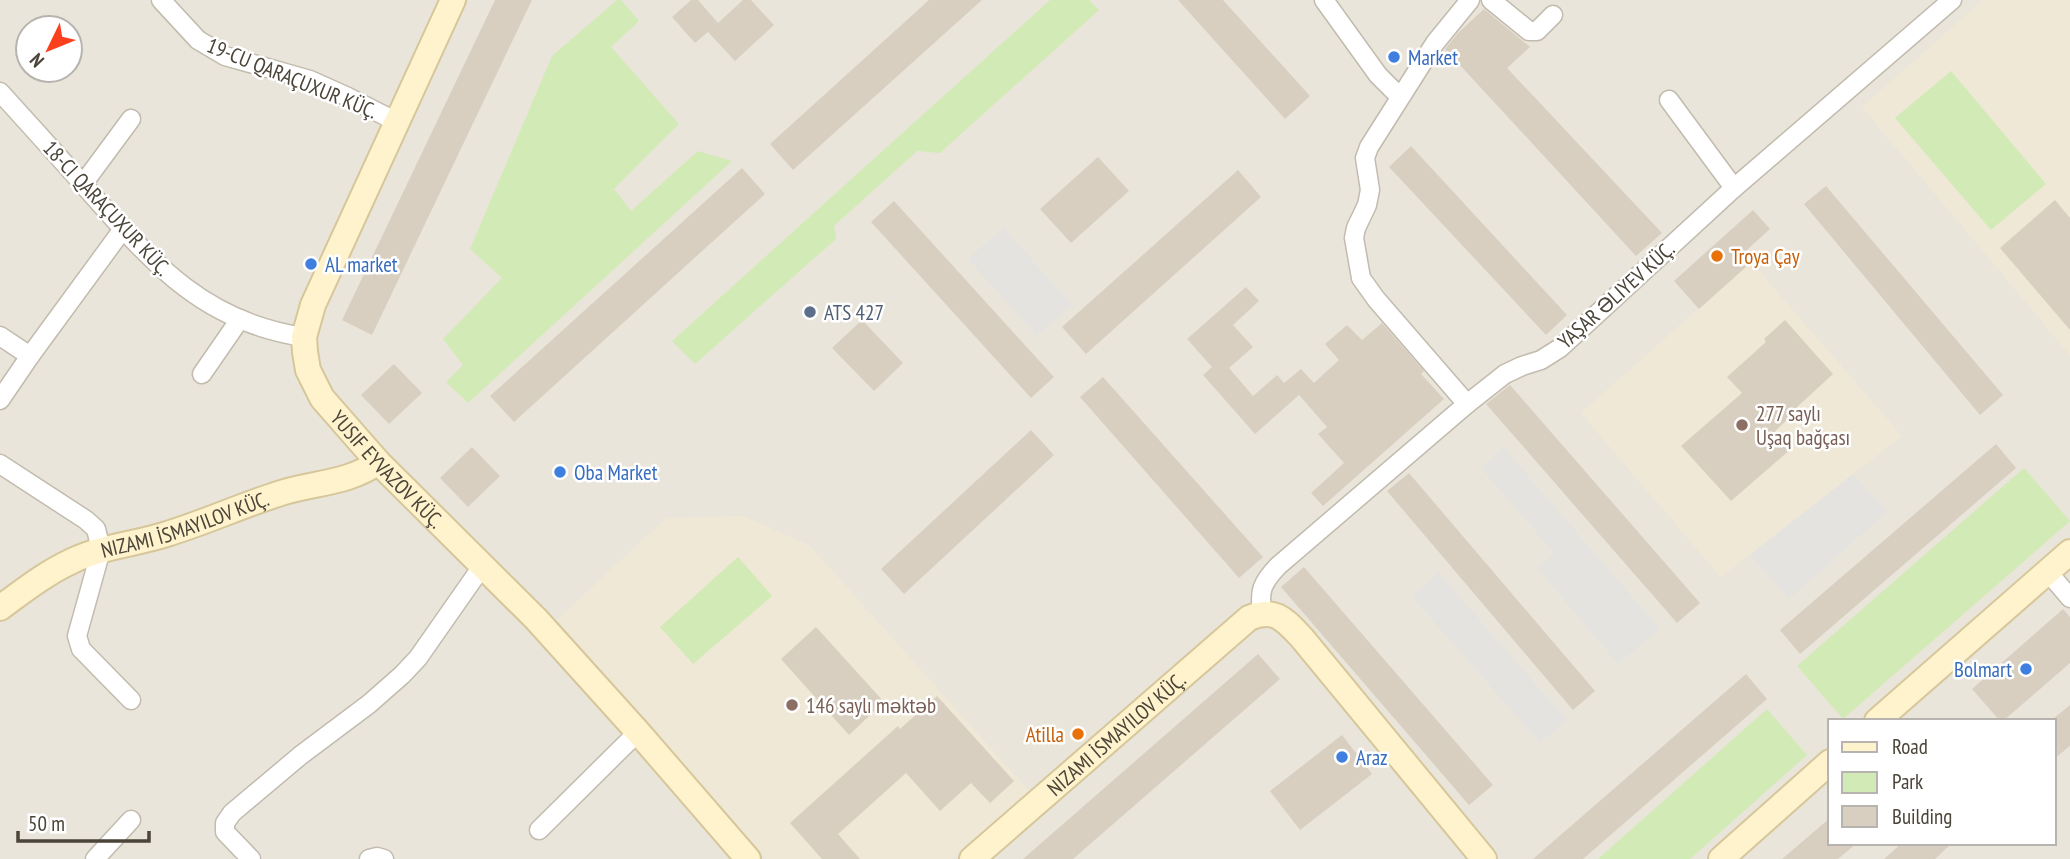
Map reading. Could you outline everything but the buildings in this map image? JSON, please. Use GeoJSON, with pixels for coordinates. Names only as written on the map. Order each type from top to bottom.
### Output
{"type":"FeatureCollection","features":[{"type":"Feature","properties":{"kind":"street","name":"19-CU QARAÇUXUR KÜÇ."},"geometry":{"type":"LineString","coordinates":[[161,0],[198,40],[225,56],[310,80],[397,122]]}},
{"type":"Feature","properties":{"kind":"street"},"geometry":{"type":"LineString","coordinates":[[1324,0],[1378,75],[1400,97]]}},
{"type":"Feature","properties":{"kind":"street"},"geometry":{"type":"LineString","coordinates":[[1467,404],[1360,278],[1354,238],[1370,190],[1365,158],[1368,148],[1435,43],[1471,0]]}},
{"type":"Feature","properties":{"kind":"street"},"geometry":{"type":"LineString","coordinates":[[1491,0],[1529,31],[1538,31],[1553,15]]}},
{"type":"Feature","properties":{"kind":"street","name":"YAŞAR ƏLIYEV KÜÇ."},"geometry":{"type":"LineString","coordinates":[[1262,612],[1260,598],[1268,576],[1318,530],[1505,374],[1541,360],[1560,348],[1734,188],[1952,0]]}},
{"type":"Feature","properties":{"kind":"street","name":"YUSIF EYVAZOV KÜÇ."},"geometry":{"type":"LineString","coordinates":[[449,2],[313,305],[304,337],[308,370],[322,398],[377,462],[536,619],[748,859]]}},
{"type":"Feature","properties":{"kind":"street","name":"18-CI QARAÇUXUR KÜÇ."},"geometry":{"type":"LineString","coordinates":[[0,92],[140,248],[183,287],[240,319],[284,334],[304,337]]}},
{"type":"Feature","properties":{"kind":"street"},"geometry":{"type":"LineString","coordinates":[[1669,100],[1734,188]]}},
{"type":"Feature","properties":{"kind":"street"},"geometry":{"type":"LineString","coordinates":[[83,184],[131,119]]}},
{"type":"Feature","properties":{"kind":"street"},"geometry":{"type":"LineString","coordinates":[[0,400],[123,229]]}},
{"type":"Feature","properties":{"kind":"street"},"geometry":{"type":"LineString","coordinates":[[202,374],[240,319]]}},
{"type":"Feature","properties":{"kind":"street"},"geometry":{"type":"LineString","coordinates":[[0,336],[30,356]]}},
{"type":"Feature","properties":{"kind":"street"},"geometry":{"type":"LineString","coordinates":[[0,608],[73,560],[101,550],[169,534],[291,490],[355,475],[377,462]]}},
{"type":"Feature","properties":{"kind":"street"},"geometry":{"type":"LineString","coordinates":[[0,464],[86,520],[96,530],[101,550],[77,636],[81,649],[131,700]]}},
{"type":"Feature","properties":{"kind":"street"},"geometry":{"type":"LineString","coordinates":[[1879,719],[2070,552]]}},
{"type":"Feature","properties":{"kind":"street"},"geometry":{"type":"LineString","coordinates":[[251,859],[225,832],[225,823],[232,813],[402,675],[418,658],[483,565]]}},
{"type":"Feature","properties":{"kind":"street"},"geometry":{"type":"LineString","coordinates":[[2048,572],[2070,598]]}},
{"type":"Feature","properties":{"kind":"street"},"geometry":{"type":"LineString","coordinates":[[972,859],[1249,618],[1262,612],[1289,623],[1303,638],[1485,859]]}},
{"type":"Feature","properties":{"kind":"street"},"geometry":{"type":"LineString","coordinates":[[539,830],[638,732]]}},
{"type":"Feature","properties":{"kind":"street"},"geometry":{"type":"LineString","coordinates":[[1721,859],[1828,764]]}},
{"type":"Feature","properties":{"kind":"street"},"geometry":{"type":"LineString","coordinates":[[95,859],[131,820]]}},
{"type":"Feature","properties":{"kind":"street"},"geometry":{"type":"LineString","coordinates":[[369,859],[384,859]]}},
{"type":"Feature","properties":{"kind":"shaded area"},"geometry":{"type":"Polygon","coordinates":[[[0,0],[2070,0],[2070,859],[0,859],[0,0]]]}},
{"type":"Feature","properties":{"kind":"shaded area"},"geometry":{"type":"Polygon","coordinates":[[[1983,0],[2070,0],[2070,355],[1862,107],[1983,0]]]}},
{"type":"Feature","properties":{"kind":"shaded area"},"geometry":{"type":"Polygon","coordinates":[[[1003,227],[1072,305],[1037,336],[968,259],[1003,227]]]}},
{"type":"Feature","properties":{"kind":"shaded area","name":"277 saylı Uşaq bağçası"},"geometry":{"type":"Polygon","coordinates":[[[1751,262],[1902,436],[1721,577],[1581,413],[1751,262]]]}},
{"type":"Feature","properties":{"kind":"shaded area"},"geometry":{"type":"Polygon","coordinates":[[[1503,447],[1660,629],[1618,664],[1537,568],[1554,553],[1481,468],[1503,447]]]}},
{"type":"Feature","properties":{"kind":"shaded area"},"geometry":{"type":"Polygon","coordinates":[[[1853,474],[1887,512],[1789,599],[1750,555],[1853,474]]]}},
{"type":"Feature","properties":{"kind":"shaded area","name":"146 saylı məktəb"},"geometry":{"type":"Polygon","coordinates":[[[743,516],[809,545],[1029,791],[952,859],[766,859],[557,620],[666,518],[743,516]]]}},
{"type":"Feature","properties":{"kind":"shaded area"},"geometry":{"type":"Polygon","coordinates":[[[1438,572],[1567,720],[1540,743],[1412,597],[1438,572]]]}},
{"type":"Feature","properties":{"kind":"green space"},"geometry":{"type":"Polygon","coordinates":[[[617,0],[621,0],[639,21],[611,47],[679,124],[614,189],[631,211],[698,151],[732,161],[468,403],[446,382],[463,365],[443,339],[502,278],[470,249],[552,56],[617,0]]]}},
{"type":"Feature","properties":{"kind":"green space"},"geometry":{"type":"Polygon","coordinates":[[[1050,0],[1089,0],[1099,10],[940,153],[917,151],[834,226],[836,239],[695,364],[672,341],[1050,0]]]}},
{"type":"Feature","properties":{"kind":"green space"},"geometry":{"type":"Polygon","coordinates":[[[1951,71],[2046,184],[1991,230],[1895,118],[1951,71]]]}},
{"type":"Feature","properties":{"kind":"green space"},"geometry":{"type":"Polygon","coordinates":[[[2024,468],[2070,521],[1843,719],[1797,666],[2024,468]]]}},
{"type":"Feature","properties":{"kind":"green space"},"geometry":{"type":"Polygon","coordinates":[[[738,557],[772,596],[693,664],[660,627],[738,557]]]}},
{"type":"Feature","properties":{"kind":"green space"},"geometry":{"type":"Polygon","coordinates":[[[1767,709],[1807,755],[1690,859],[1598,859],[1767,709]]]}},
{"type":"Feature","properties":{"kind":"place","name":"Market"},"geometry":{"type":"Point","coordinates":[1394,57]}},
{"type":"Feature","properties":{"kind":"place","name":"Troya Çay"},"geometry":{"type":"Point","coordinates":[1717,256]}},
{"type":"Feature","properties":{"kind":"place","name":"AL market"},"geometry":{"type":"Point","coordinates":[311,264]}},
{"type":"Feature","properties":{"kind":"place","name":"ATS 427"},"geometry":{"type":"Point","coordinates":[810,312]}},
{"type":"Feature","properties":{"kind":"place","name":"277 saylı Uşaq bağçası"},"geometry":{"type":"Point","coordinates":[1742,425]}},
{"type":"Feature","properties":{"kind":"place","name":"Oba Market"},"geometry":{"type":"Point","coordinates":[560,472]}},
{"type":"Feature","properties":{"kind":"place","name":"Bolmart"},"geometry":{"type":"Point","coordinates":[2026,669]}},
{"type":"Feature","properties":{"kind":"place","name":"146 saylı məktəb"},"geometry":{"type":"Point","coordinates":[792,705]}},
{"type":"Feature","properties":{"kind":"place","name":"Atilla"},"geometry":{"type":"Point","coordinates":[1078,734]}},
{"type":"Feature","properties":{"kind":"place","name":"Araz"},"geometry":{"type":"Point","coordinates":[1342,757]}}]}
